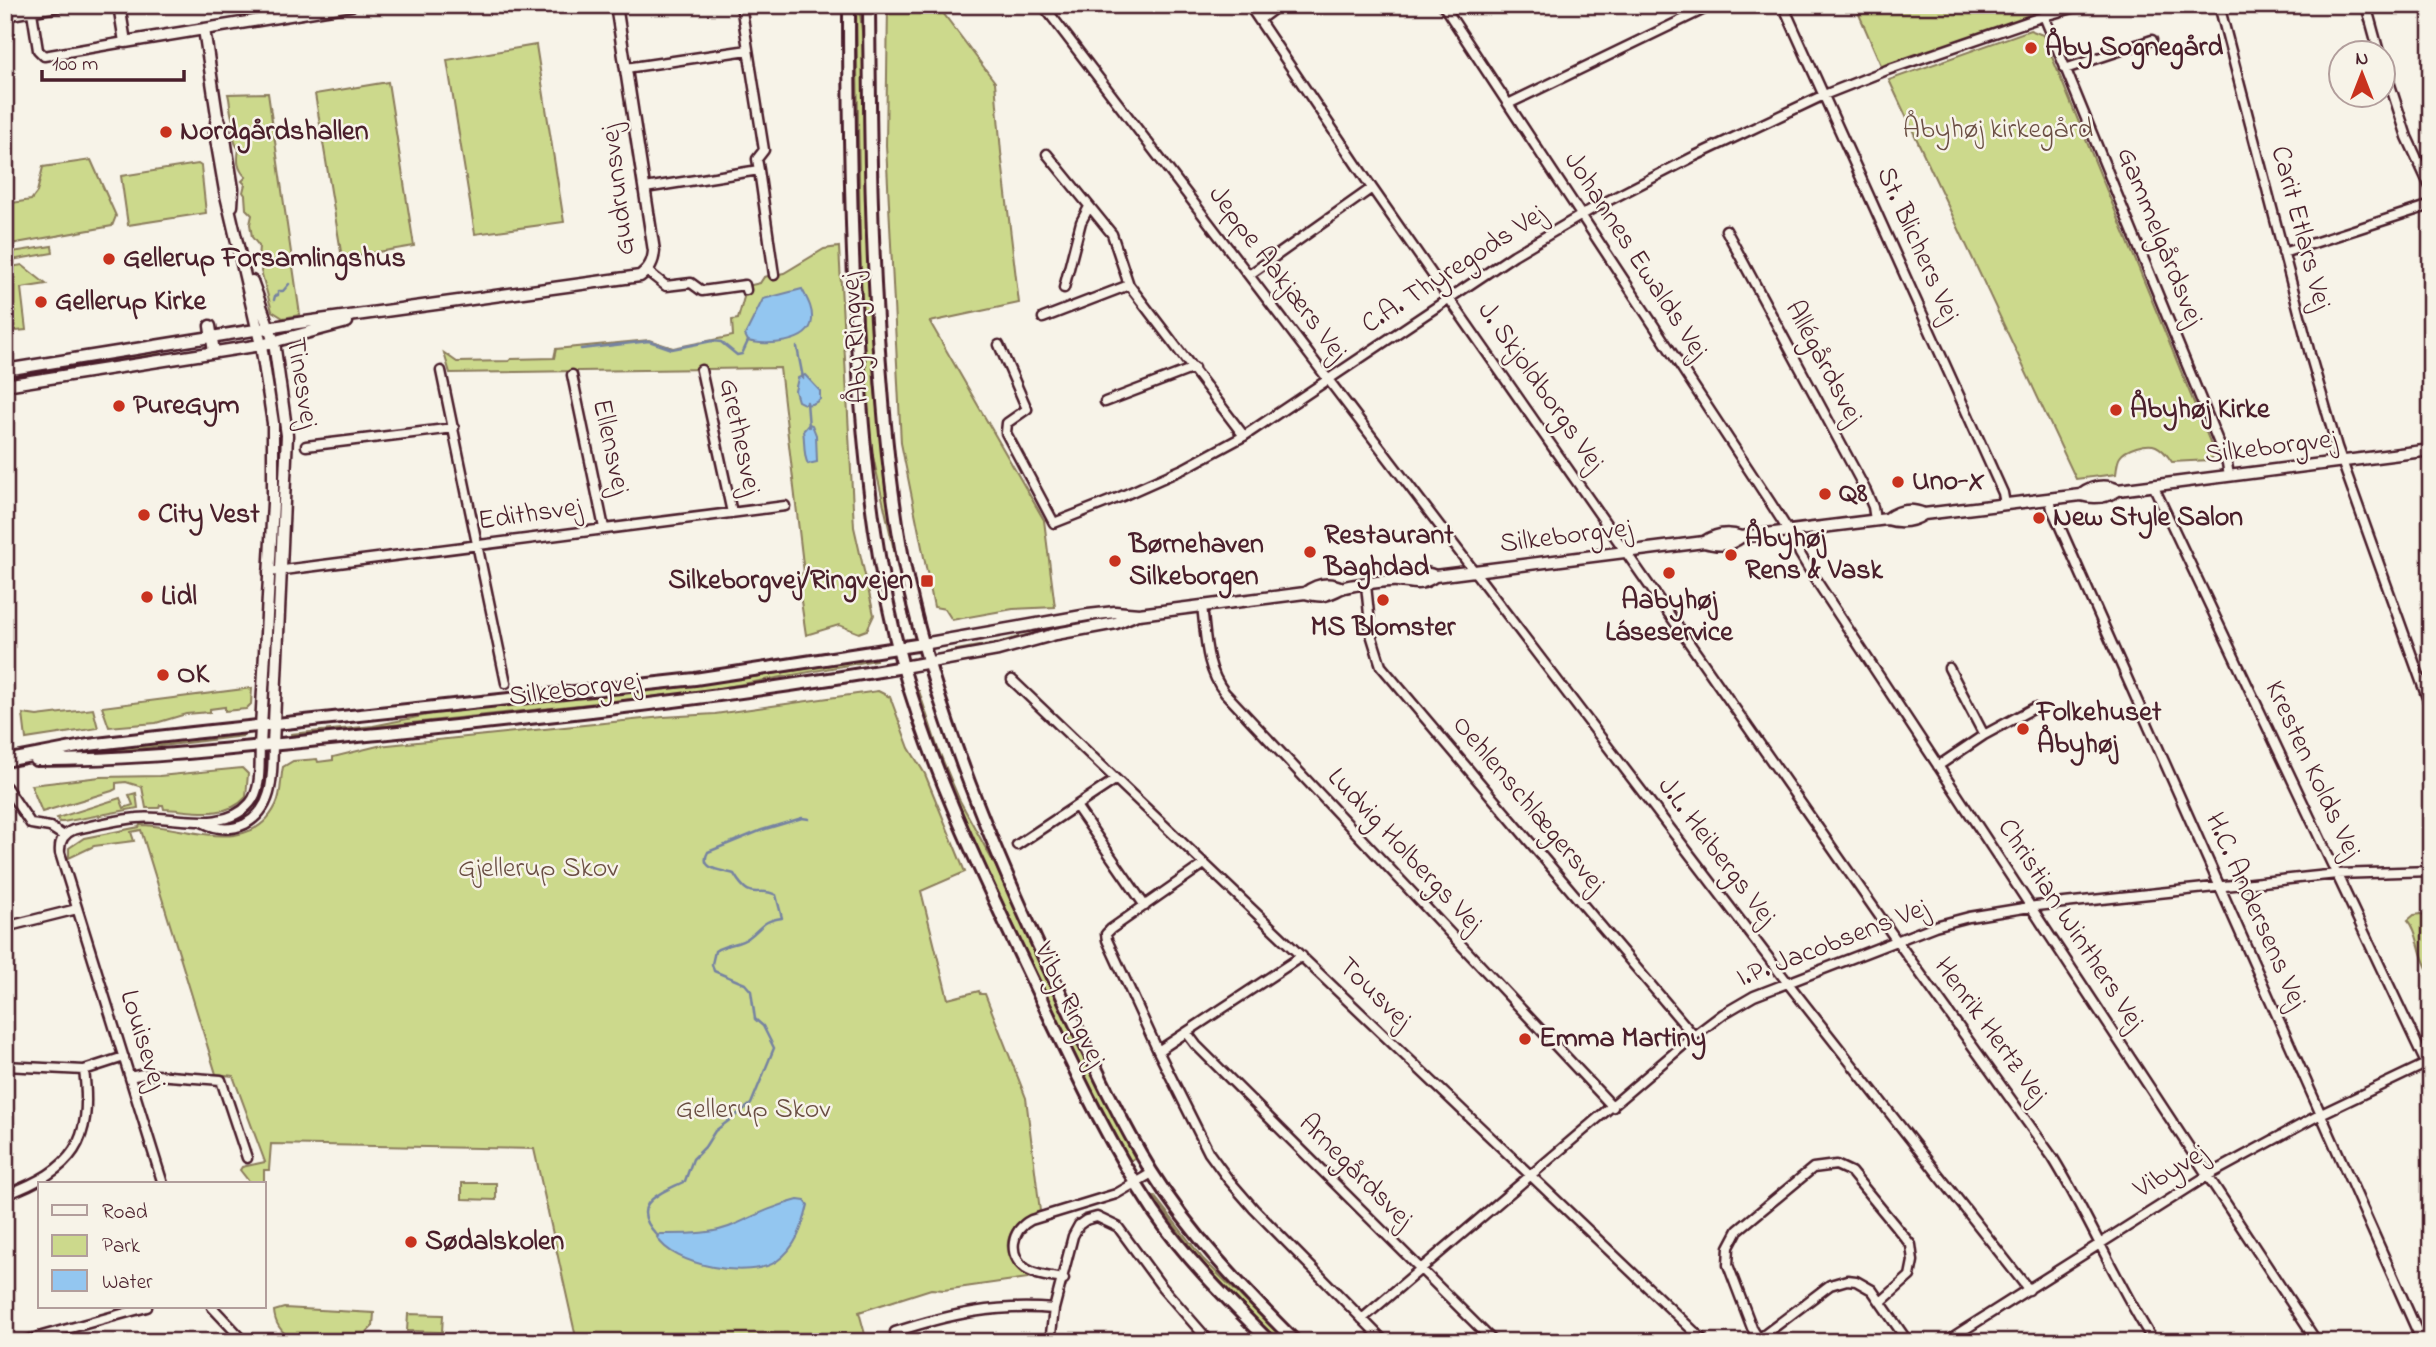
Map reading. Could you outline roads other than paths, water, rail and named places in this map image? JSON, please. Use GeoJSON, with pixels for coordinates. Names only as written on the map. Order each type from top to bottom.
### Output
{"type":"FeatureCollection","features":[{"type":"Feature","properties":{"kind":"main road","name":"Åby Ringvej"},"geometry":{"type":"LineString","coordinates":[[849,5],[854,276],[864,444],[880,569],[898,648]]}},
{"type":"Feature","properties":{"kind":"main road","name":"Åby Ringvej"},"geometry":{"type":"LineString","coordinates":[[869,5],[873,219],[881,378],[896,518],[907,579],[928,663]]}},
{"type":"Feature","properties":{"kind":"main road","name":"Silkeborgvej"},"geometry":{"type":"LineString","coordinates":[[7,761],[88,746],[695,679],[923,644]]}},
{"type":"Feature","properties":{"kind":"main road","name":"Viby Ringvej"},"geometry":{"type":"LineString","coordinates":[[898,648],[924,733],[971,850],[1081,1083],[1136,1183],[1175,1239],[1270,1342]]}},
{"type":"Feature","properties":{"kind":"main road","name":"Viby Ringvej"},"geometry":{"type":"LineString","coordinates":[[928,663],[964,774],[1002,865],[1103,1083],[1152,1172],[1215,1257],[1296,1342]]}},
{"type":"Feature","properties":{"kind":"main road","name":"Silkeborgvej"},"geometry":{"type":"LineString","coordinates":[[7,761],[94,760],[510,720],[719,696],[903,667]]}},
{"type":"Feature","properties":{"kind":"street"},"geometry":{"type":"LineString","coordinates":[[5,16],[69,5]]}},
{"type":"Feature","properties":{"kind":"street"},"geometry":{"type":"LineString","coordinates":[[119,5],[125,42]]}},
{"type":"Feature","properties":{"kind":"street"},"geometry":{"type":"LineString","coordinates":[[32,12],[38,50],[44,56],[351,5]]}},
{"type":"Feature","properties":{"kind":"street","name":"Gudrunsvej"},"geometry":{"type":"LineString","coordinates":[[5,370],[211,332],[257,330],[640,276],[653,262],[654,251],[616,5]]}},
{"type":"Feature","properties":{"kind":"street"},"geometry":{"type":"LineString","coordinates":[[741,5],[764,150],[757,159],[774,275]]}},
{"type":"Feature","properties":{"kind":"street","name":"Jeppe Aakjærs Vej"},"geometry":{"type":"LineString","coordinates":[[1043,5],[1474,571]]}},
{"type":"Feature","properties":{"kind":"street","name":"J. Skjoldborgs Vej"},"geometry":{"type":"LineString","coordinates":[[1249,5],[1372,188],[1451,297],[1626,552]]}},
{"type":"Feature","properties":{"kind":"street"},"geometry":{"type":"LineString","coordinates":[[1259,20],[1279,5]]}},
{"type":"Feature","properties":{"kind":"street","name":"Johannes Ewalds Vej"},"geometry":{"type":"LineString","coordinates":[[1443,5],[1789,531]]}},
{"type":"Feature","properties":{"kind":"street"},"geometry":{"type":"LineString","coordinates":[[1508,104],[1713,5]]}},
{"type":"Feature","properties":{"kind":"street","name":"St. Blichers Vej"},"geometry":{"type":"LineString","coordinates":[[1783,5],[2003,493],[2005,504]]}},
{"type":"Feature","properties":{"kind":"street","name":"C.A. Thyregods Vej"},"geometry":{"type":"LineString","coordinates":[[999,345],[1027,409],[1007,423],[1006,433],[1054,523],[1183,469],[1244,436],[1514,255],[1581,215],[1695,156],[1824,95],[1887,70],[2084,5]]}},
{"type":"Feature","properties":{"kind":"street","name":"Carit Etlars Vej"},"geometry":{"type":"LineString","coordinates":[[2219,5],[2310,354],[2342,462],[2431,709]]}},
{"type":"Feature","properties":{"kind":"street"},"geometry":{"type":"LineString","coordinates":[[2366,5],[2375,38]]}},
{"type":"Feature","properties":{"kind":"street","name":"Gammelgårdsvej"},"geometry":{"type":"LineString","coordinates":[[2044,16],[2227,463],[2229,476]]}},
{"type":"Feature","properties":{"kind":"street","name":"Tinesvej"},"geometry":{"type":"LineString","coordinates":[[204,29],[217,115],[224,132],[233,189],[232,213],[269,391],[274,447],[260,746]]}},
{"type":"Feature","properties":{"kind":"street"},"geometry":{"type":"LineString","coordinates":[[2065,69],[2152,40]]}},
{"type":"Feature","properties":{"kind":"street"},"geometry":{"type":"LineString","coordinates":[[626,68],[748,50]]}},
{"type":"Feature","properties":{"kind":"street"},"geometry":{"type":"LineString","coordinates":[[2398,108],[2407,137],[2431,188]]}},
{"type":"Feature","properties":{"kind":"street"},"geometry":{"type":"LineString","coordinates":[[1047,154],[1112,234],[1129,285],[1244,436]]}},
{"type":"Feature","properties":{"kind":"street"},"geometry":{"type":"LineString","coordinates":[[645,188],[759,170]]}},
{"type":"Feature","properties":{"kind":"street"},"geometry":{"type":"LineString","coordinates":[[1249,275],[1372,188]]}},
{"type":"Feature","properties":{"kind":"street"},"geometry":{"type":"LineString","coordinates":[[2283,253],[2431,205]]}},
{"type":"Feature","properties":{"kind":"street"},"geometry":{"type":"LineString","coordinates":[[1063,288],[1081,222],[1089,207]]}},
{"type":"Feature","properties":{"kind":"street","name":"Allégårdsvej"},"geometry":{"type":"LineString","coordinates":[[1726,230],[1866,491],[1875,520]]}},
{"type":"Feature","properties":{"kind":"street","name":"Tinesvej"},"geometry":{"type":"LineString","coordinates":[[240,250],[274,342],[288,435],[273,744]]}},
{"type":"Feature","properties":{"kind":"street"},"geometry":{"type":"LineString","coordinates":[[647,271],[666,286],[691,282],[702,291],[746,285],[746,290]]}},
{"type":"Feature","properties":{"kind":"street"},"geometry":{"type":"LineString","coordinates":[[1043,318],[1129,285]]}},
{"type":"Feature","properties":{"kind":"street","name":"Gudrunsvej"},"geometry":{"type":"LineString","coordinates":[[5,385],[261,345],[385,312]]}},
{"type":"Feature","properties":{"kind":"street"},"geometry":{"type":"LineString","coordinates":[[211,332],[214,352]]}},
{"type":"Feature","properties":{"kind":"street"},"geometry":{"type":"LineString","coordinates":[[67,360],[69,375]]}},
{"type":"Feature","properties":{"kind":"street"},"geometry":{"type":"LineString","coordinates":[[1105,402],[1194,368]]}},
{"type":"Feature","properties":{"kind":"street","name":"Grethesvej"},"geometry":{"type":"LineString","coordinates":[[701,370],[732,513]]}},
{"type":"Feature","properties":{"kind":"street"},"geometry":{"type":"LineString","coordinates":[[441,371],[506,683]]}},
{"type":"Feature","properties":{"kind":"street","name":"Ellensvej"},"geometry":{"type":"LineString","coordinates":[[572,375],[604,528]]}},
{"type":"Feature","properties":{"kind":"street"},"geometry":{"type":"LineString","coordinates":[[306,446],[454,428]]}},
{"type":"Feature","properties":{"kind":"street","name":"Silkeborgvej"},"geometry":{"type":"LineString","coordinates":[[923,644],[1088,615],[1115,612],[1139,614],[1305,593],[1316,596],[1334,594],[1342,588],[1398,581],[1407,574],[1425,572],[1435,576],[1704,542],[1713,536],[1732,533],[1741,537],[1887,519],[1896,512],[1914,510],[1924,514],[2081,495],[2090,488],[2109,486],[2118,490],[2431,450]]}},
{"type":"Feature","properties":{"kind":"street","name":"Kresten Kolds Vej"},"geometry":{"type":"LineString","coordinates":[[2153,485],[2428,1062],[2431,1074]]}},
{"type":"Feature","properties":{"kind":"street","name":"H.C. Andersens Vej"},"geometry":{"type":"LineString","coordinates":[[2050,498],[2052,509],[2422,1342]]}},
{"type":"Feature","properties":{"kind":"street","name":"Edithsvej"},"geometry":{"type":"LineString","coordinates":[[281,571],[785,506]]}},
{"type":"Feature","properties":{"kind":"street","name":"Christian Winthers Vej"},"geometry":{"type":"LineString","coordinates":[[1789,531],[1800,554],[1938,766],[2317,1342]]}},
{"type":"Feature","properties":{"kind":"street","name":"Henrik Hertz Vej"},"geometry":{"type":"LineString","coordinates":[[1626,552],[1897,941],[2053,1158],[2072,1189],[2131,1307],[2154,1342]]}},
{"type":"Feature","properties":{"kind":"street"},"geometry":{"type":"LineString","coordinates":[[268,572],[281,571]]}},
{"type":"Feature","properties":{"kind":"street","name":"J.L. Heibergs Vej"},"geometry":{"type":"LineString","coordinates":[[1474,571],[1787,982],[2029,1290]]}},
{"type":"Feature","properties":{"kind":"street","name":"Oehlenschlægersvej"},"geometry":{"type":"LineString","coordinates":[[1366,585],[1371,635],[1381,666],[1694,1036]]}},
{"type":"Feature","properties":{"kind":"street","name":"Ludvig Holbergs Vej"},"geometry":{"type":"LineString","coordinates":[[1202,606],[1209,663],[1215,679],[1225,693],[1613,1107]]}},
{"type":"Feature","properties":{"kind":"street","name":"Silkeborgvej"},"geometry":{"type":"LineString","coordinates":[[903,667],[998,650],[1116,623],[1139,614]]}},
{"type":"Feature","properties":{"kind":"street"},"geometry":{"type":"LineString","coordinates":[[1949,668],[1984,735]]}},
{"type":"Feature","properties":{"kind":"street","name":"Tousvej"},"geometry":{"type":"LineString","coordinates":[[1012,680],[1705,1342]]}},
{"type":"Feature","properties":{"kind":"street"},"geometry":{"type":"LineString","coordinates":[[1938,766],[1984,735],[2034,708]]}},
{"type":"Feature","properties":{"kind":"street"},"geometry":{"type":"LineString","coordinates":[[199,821],[211,827],[231,828],[260,814],[268,799],[271,784],[273,744]]}},
{"type":"Feature","properties":{"kind":"street"},"geometry":{"type":"LineString","coordinates":[[6,787],[31,824],[50,827],[64,836],[73,830],[137,818],[199,821],[231,817],[251,803],[258,782],[260,746]]}},
{"type":"Feature","properties":{"kind":"street"},"geometry":{"type":"LineString","coordinates":[[1017,845],[1115,780]]}},
{"type":"Feature","properties":{"kind":"street"},"geometry":{"type":"LineString","coordinates":[[1076,806],[1145,906]]}},
{"type":"Feature","properties":{"kind":"street","name":"Louisevej"},"geometry":{"type":"LineString","coordinates":[[64,836],[60,853],[162,1182]]}},
{"type":"Feature","properties":{"kind":"street"},"geometry":{"type":"LineString","coordinates":[[1204,864],[1111,929],[1106,937],[1198,1132],[1228,1179],[1385,1342]]}},
{"type":"Feature","properties":{"kind":"street","name":"I.P. Jacobsens Vej"},"geometry":{"type":"LineString","coordinates":[[1362,1319],[1694,1036],[1723,1014],[1754,996],[1787,982],[1935,926],[1969,917],[2031,907],[2337,874],[2431,871]]}},
{"type":"Feature","properties":{"kind":"street"},"geometry":{"type":"LineString","coordinates":[[5,927],[77,909]]}},
{"type":"Feature","properties":{"kind":"street"},"geometry":{"type":"LineString","coordinates":[[1158,1051],[1302,956]]}},
{"type":"Feature","properties":{"kind":"street","name":"Arnegårdsvej"},"geometry":{"type":"LineString","coordinates":[[1187,1033],[1494,1342]]}},
{"type":"Feature","properties":{"kind":"street"},"geometry":{"type":"LineString","coordinates":[[5,1066],[84,1070],[124,1057]]}},
{"type":"Feature","properties":{"kind":"street","name":"Vibyvej"},"geometry":{"type":"LineString","coordinates":[[1945,1342],[2207,1176],[2321,1114],[2428,1062]]}},
{"type":"Feature","properties":{"kind":"street"},"geometry":{"type":"LineString","coordinates":[[5,1195],[54,1171],[70,1156],[82,1135],[86,1118],[84,1070]]}},
{"type":"Feature","properties":{"kind":"street"},"geometry":{"type":"LineString","coordinates":[[130,1077],[144,1074],[221,1080],[247,1158]]}},
{"type":"Feature","properties":{"kind":"street"},"geometry":{"type":"LineString","coordinates":[[1882,1301],[1910,1276],[1913,1261],[1911,1245],[1851,1172],[1836,1165],[1813,1168],[1738,1230],[1729,1247],[1728,1265],[1756,1340],[1830,1285],[1839,1281],[1856,1281],[1866,1285],[1882,1301],[1908,1342]]}},
{"type":"Feature","properties":{"kind":"street"},"geometry":{"type":"LineString","coordinates":[[1064,1279],[1035,1273],[1018,1262],[1013,1241],[1019,1228],[1031,1220],[1116,1194],[1152,1172]]}},
{"type":"Feature","properties":{"kind":"street"},"geometry":{"type":"LineString","coordinates":[[1050,1342],[1054,1308],[1064,1279],[1073,1237],[1079,1225],[1097,1217],[1118,1227],[1162,1287],[1210,1342]]}},
{"type":"Feature","properties":{"kind":"street"},"geometry":{"type":"LineString","coordinates":[[895,1332],[970,1311],[1024,1306],[1054,1308]]}},
{"type":"Feature","properties":{"kind":"street"},"geometry":{"type":"LineString","coordinates":[[20,1342],[143,1308]]}},
{"type":"Feature","properties":{"kind":"street"},"geometry":{"type":"LineString","coordinates":[[213,1308],[244,1342]]}},
{"type":"Feature","properties":{"kind":"water"},"geometry":{"type":"Polygon","coordinates":[[[802,289],[812,316],[809,328],[804,334],[795,339],[775,343],[748,341],[745,335],[763,299],[802,289]]]}},
{"type":"Feature","properties":{"kind":"water"},"geometry":{"type":"Polygon","coordinates":[[[805,375],[820,391],[820,399],[812,404],[798,401],[795,391],[798,378],[805,375]]]}},
{"type":"Feature","properties":{"kind":"water"},"geometry":{"type":"Polygon","coordinates":[[[809,424],[816,435],[817,462],[808,464],[803,431],[809,424]]]}},
{"type":"Feature","properties":{"kind":"water"},"geometry":{"type":"Polygon","coordinates":[[[798,1200],[805,1201],[808,1205],[798,1236],[784,1256],[765,1267],[732,1269],[695,1262],[678,1256],[657,1237],[660,1234],[718,1230],[798,1200]]]}},
{"type":"Feature","properties":{"kind":"waterway"},"geometry":{"type":"LineString","coordinates":[[274,300],[278,291],[283,291],[289,284]]}},
{"type":"Feature","properties":{"kind":"waterway"},"geometry":{"type":"LineString","coordinates":[[581,349],[649,341],[672,349],[712,341],[721,342],[737,355],[742,354],[748,341]]}},
{"type":"Feature","properties":{"kind":"waterway"},"geometry":{"type":"LineString","coordinates":[[797,347],[803,378]]}},
{"type":"Feature","properties":{"kind":"waterway"},"geometry":{"type":"LineString","coordinates":[[807,402],[809,427]]}},
{"type":"Feature","properties":{"kind":"waterway"},"geometry":{"type":"LineString","coordinates":[[657,1235],[648,1224],[646,1207],[658,1195],[685,1181],[693,1159],[715,1131],[751,1104],[774,1048],[763,1026],[755,1019],[751,991],[745,984],[714,971],[712,964],[715,951],[744,940],[766,923],[782,918],[776,895],[745,889],[734,874],[709,866],[706,862],[708,852],[762,830],[802,818],[809,819]]}},
{"type":"Feature","properties":{"kind":"place","name":"Åby Sognegård"},"geometry":{"type":"Point","coordinates":[2031,48]}},
{"type":"Feature","properties":{"kind":"place","name":"Nordgårdshallen"},"geometry":{"type":"Point","coordinates":[166,132]}},
{"type":"Feature","properties":{"kind":"place","name":"Gellerup Forsamlingshus"},"geometry":{"type":"Point","coordinates":[109,259]}},
{"type":"Feature","properties":{"kind":"place","name":"Gellerup Kirke"},"geometry":{"type":"Point","coordinates":[41,302]}},
{"type":"Feature","properties":{"kind":"place","name":"PureGym"},"geometry":{"type":"Point","coordinates":[119,406]}},
{"type":"Feature","properties":{"kind":"place","name":"Åbyhøj Kirke"},"geometry":{"type":"Point","coordinates":[2116,410]}},
{"type":"Feature","properties":{"kind":"place","name":"Uno-X"},"geometry":{"type":"Point","coordinates":[1898,482]}},
{"type":"Feature","properties":{"kind":"place","name":"Q8"},"geometry":{"type":"Point","coordinates":[1825,494]}},
{"type":"Feature","properties":{"kind":"place","name":"City Vest"},"geometry":{"type":"Point","coordinates":[144,515]}},
{"type":"Feature","properties":{"kind":"place","name":"New Style Salon"},"geometry":{"type":"Point","coordinates":[2039,518]}},
{"type":"Feature","properties":{"kind":"place","name":"Restaurant Baghdad"},"geometry":{"type":"Point","coordinates":[1310,552]}},
{"type":"Feature","properties":{"kind":"place","name":"Åbyhøj Rens & Vask"},"geometry":{"type":"Point","coordinates":[1731,555]}},
{"type":"Feature","properties":{"kind":"place","name":"Børnehaven Silkeborgen"},"geometry":{"type":"Point","coordinates":[1115,561]}},
{"type":"Feature","properties":{"kind":"place","name":"Aabyhøj Láseservice"},"geometry":{"type":"Point","coordinates":[1669,573]}},
{"type":"Feature","properties":{"kind":"place","name":"Silkeborgvej/Ringvejen"},"geometry":{"type":"Point","coordinates":[927,581]}},
{"type":"Feature","properties":{"kind":"place","name":"Lidl"},"geometry":{"type":"Point","coordinates":[147,597]}},
{"type":"Feature","properties":{"kind":"place","name":"MS Blomster"},"geometry":{"type":"Point","coordinates":[1383,600]}},
{"type":"Feature","properties":{"kind":"place","name":"OK"},"geometry":{"type":"Point","coordinates":[163,675]}},
{"type":"Feature","properties":{"kind":"place","name":"Folkehuset Åbyhøj"},"geometry":{"type":"Point","coordinates":[2023,729]}},
{"type":"Feature","properties":{"kind":"place","name":"Emma Martiny"},"geometry":{"type":"Point","coordinates":[1525,1039]}},
{"type":"Feature","properties":{"kind":"place","name":"Sødalskolen"},"geometry":{"type":"Point","coordinates":[411,1242]}},
{"type":"Feature","properties":{"kind":"park label","name":"Åbyhøj kirkegård"},"geometry":{"type":"Point","coordinates":[1998,130]}},
{"type":"Feature","properties":{"kind":"park label","name":"Gjellerup Skov"},"geometry":{"type":"Point","coordinates":[538,869]}},
{"type":"Feature","properties":{"kind":"park label","name":"Gellerup Skov"},"geometry":{"type":"Point","coordinates":[753,1110]}}]}
